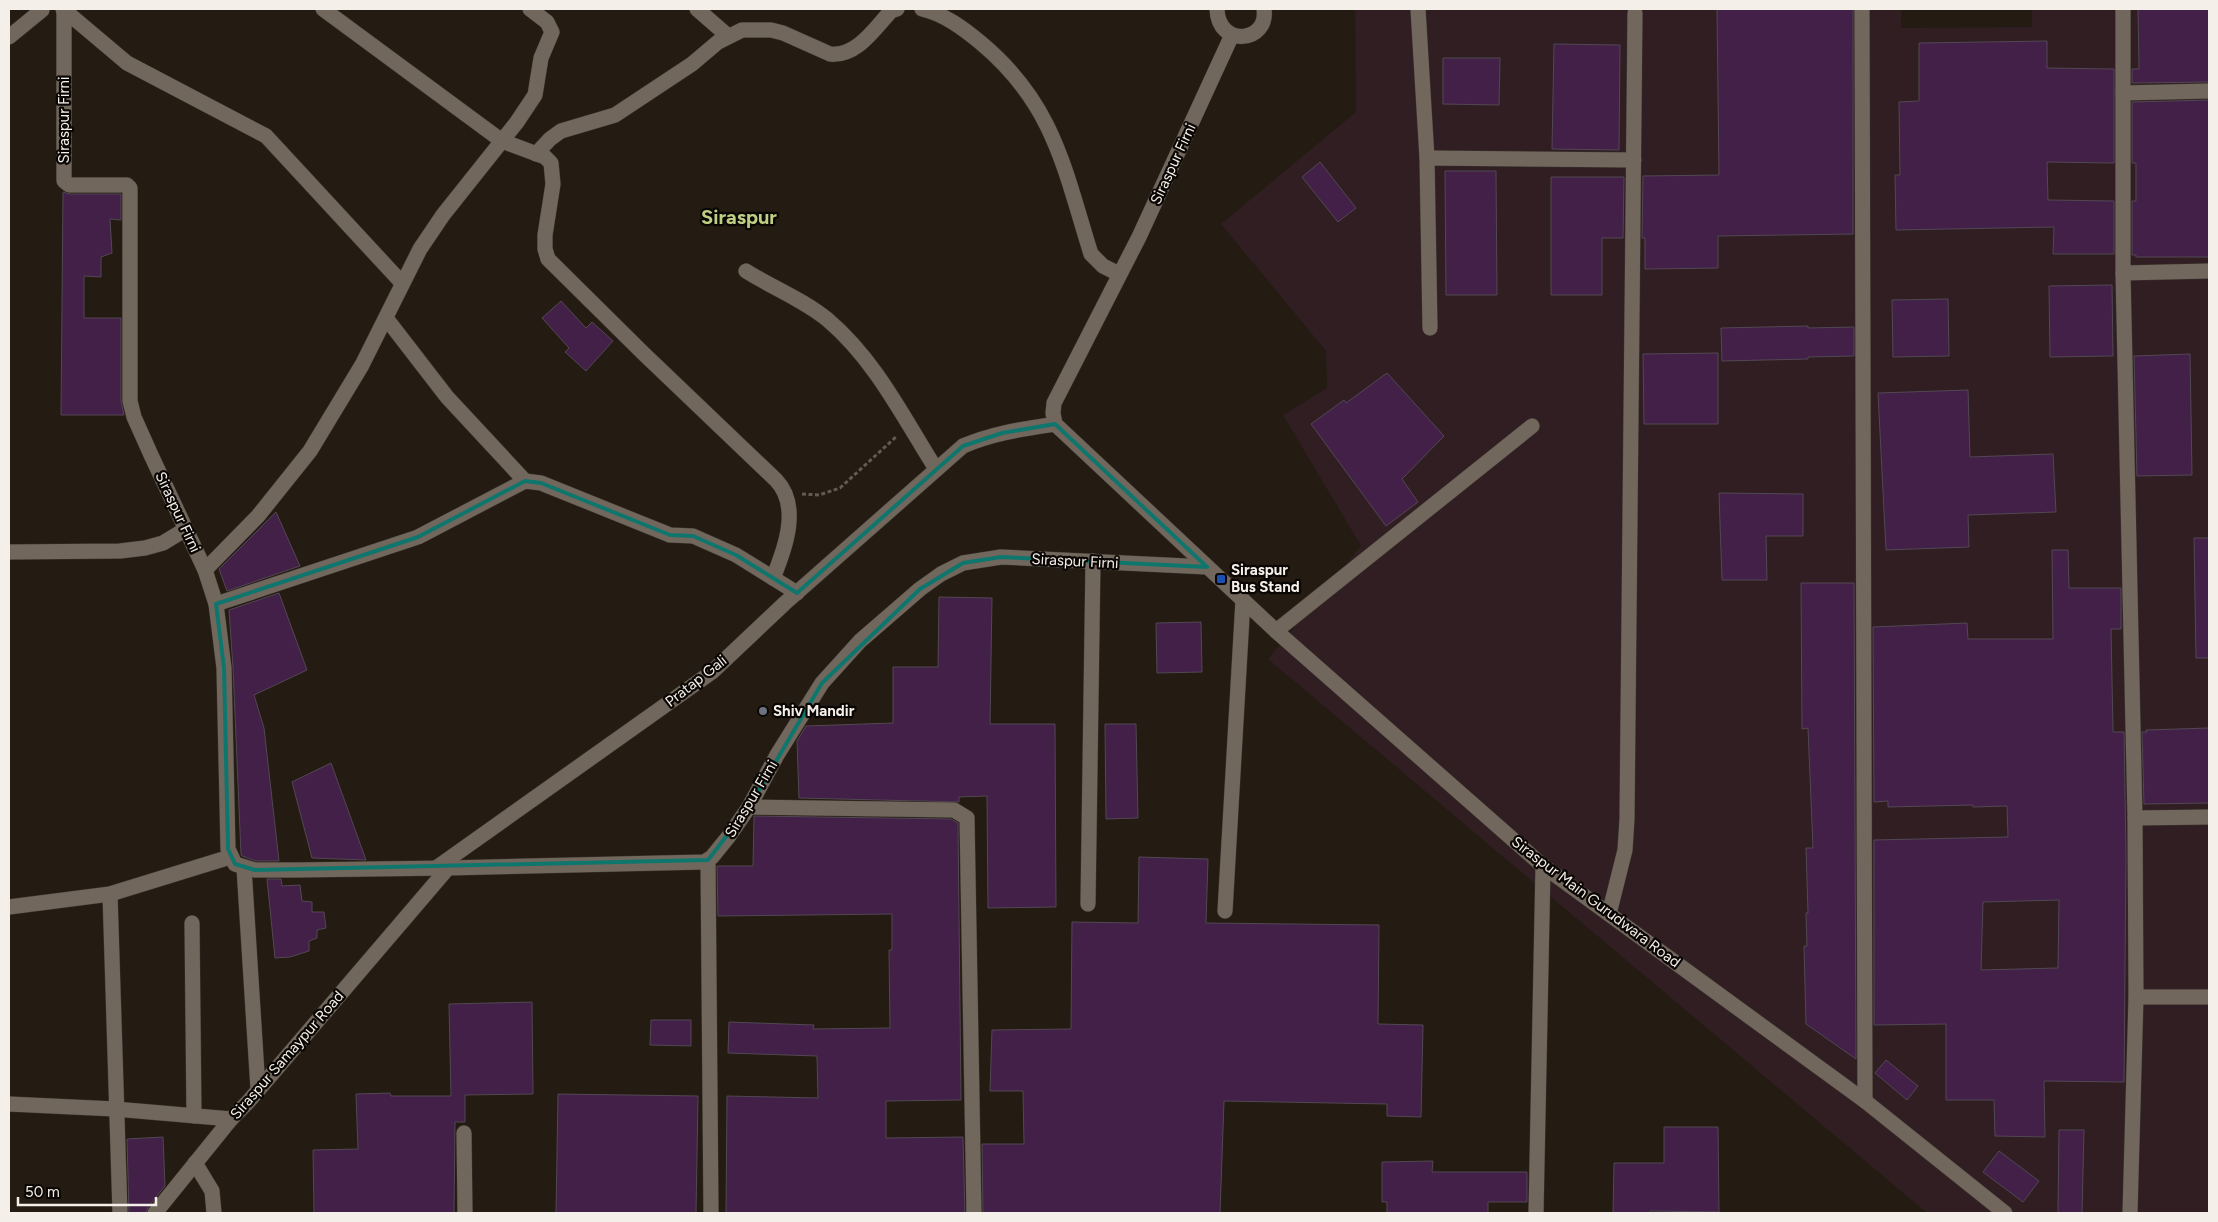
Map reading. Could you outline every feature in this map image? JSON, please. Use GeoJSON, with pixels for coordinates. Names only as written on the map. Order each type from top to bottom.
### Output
{"type":"FeatureCollection","features":[{"type":"Feature","properties":{"kind":"street"},"geometry":{"type":"LineString","coordinates":[[9,37],[39,10],[63,9],[127,63],[266,136],[402,283]]}},
{"type":"Feature","properties":{"kind":"street","name":"Siraspur Firni"},"geometry":{"type":"LineString","coordinates":[[63,9],[64,181],[69,185],[127,185],[130,188],[130,401],[134,417],[205,570],[216,604],[224,668],[225,792],[230,857]]}},
{"type":"Feature","properties":{"kind":"street"},"geometry":{"type":"LineString","coordinates":[[323,9],[502,141],[545,158],[551,163],[553,184],[545,235],[545,249],[548,259],[642,353],[776,480],[786,492],[789,503],[789,524],[782,555],[774,578]]}},
{"type":"Feature","properties":{"kind":"street"},"geometry":{"type":"LineString","coordinates":[[205,570],[258,516],[310,451],[362,365],[420,249],[438,222],[502,141],[535,95],[541,58],[550,37],[551,26],[530,9]]}},
{"type":"Feature","properties":{"kind":"street"},"geometry":{"type":"LineString","coordinates":[[697,9],[728,36]]}},
{"type":"Feature","properties":{"kind":"street"},"geometry":{"type":"LineString","coordinates":[[536,154],[550,139],[561,131],[615,115],[692,64],[728,36],[742,30],[771,30],[783,33],[830,54],[838,55],[854,49],[892,11],[897,9]]}},
{"type":"Feature","properties":{"kind":"street"},"geometry":{"type":"LineString","coordinates":[[922,9],[946,18],[970,34],[1012,71],[1028,92],[1044,118],[1057,146],[1091,254],[1103,266],[1119,274]]}},
{"type":"Feature","properties":{"kind":"street"},"geometry":{"type":"LineString","coordinates":[[1217,9],[1220,25],[1232,35],[1242,37],[1251,35],[1259,29],[1264,21],[1264,9]]}},
{"type":"Feature","properties":{"kind":"street"},"geometry":{"type":"LineString","coordinates":[[1418,9],[1427,158],[1430,328]]}},
{"type":"Feature","properties":{"kind":"street"},"geometry":{"type":"LineString","coordinates":[[1862,9],[1865,1101]]}},
{"type":"Feature","properties":{"kind":"street"},"geometry":{"type":"LineString","coordinates":[[2123,9],[2123,274],[2135,818],[2136,997],[2130,1213]]}},
{"type":"Feature","properties":{"kind":"street"},"geometry":{"type":"LineString","coordinates":[[1609,914],[1624,850],[1627,819],[1636,13]]}},
{"type":"Feature","properties":{"kind":"street","name":"Siraspur Firni"},"geometry":{"type":"LineString","coordinates":[[1055,424],[1053,414],[1054,403],[1139,237],[1232,35]]}},
{"type":"Feature","properties":{"kind":"street"},"geometry":{"type":"LineString","coordinates":[[2123,93],[2209,91]]}},
{"type":"Feature","properties":{"kind":"street"},"geometry":{"type":"LineString","coordinates":[[1427,158],[1634,160]]}},
{"type":"Feature","properties":{"kind":"street"},"geometry":{"type":"LineString","coordinates":[[2123,274],[2209,271]]}},
{"type":"Feature","properties":{"kind":"street"},"geometry":{"type":"LineString","coordinates":[[746,272],[813,309],[828,320],[866,359],[885,384],[936,469]]}},
{"type":"Feature","properties":{"kind":"street"},"geometry":{"type":"LineString","coordinates":[[386,318],[447,398],[525,481]]}},
{"type":"Feature","properties":{"kind":"street"},"geometry":{"type":"LineString","coordinates":[[1055,424],[1207,567]]}},
{"type":"Feature","properties":{"kind":"street","name":"Pratap Gali"},"geometry":{"type":"LineString","coordinates":[[442,868],[712,672],[797,593],[963,446],[982,438],[1055,424]]}},
{"type":"Feature","properties":{"kind":"street"},"geometry":{"type":"LineString","coordinates":[[1276,632],[1532,426]]}},
{"type":"Feature","properties":{"kind":"street"},"geometry":{"type":"LineString","coordinates":[[216,604],[418,537],[525,481],[541,483],[670,535],[693,536],[736,555],[797,593]]}},
{"type":"Feature","properties":{"kind":"street"},"geometry":{"type":"LineString","coordinates":[[9,552],[101,552],[145,548],[163,543],[186,529]]}},
{"type":"Feature","properties":{"kind":"street","name":"Siraspur Firni"},"geometry":{"type":"LineString","coordinates":[[708,860],[729,836],[749,806],[777,754],[822,683],[860,641],[920,589],[963,563],[986,558],[1207,567]]}},
{"type":"Feature","properties":{"kind":"street"},"geometry":{"type":"LineString","coordinates":[[1088,904],[1093,561]]}},
{"type":"Feature","properties":{"kind":"street","name":"Siraspur Main Gurudwara Road"},"geometry":{"type":"LineString","coordinates":[[1207,567],[1276,632],[1544,866],[1865,1101],[2005,1213]]}},
{"type":"Feature","properties":{"kind":"street"},"geometry":{"type":"LineString","coordinates":[[1225,911],[1243,600]]}},
{"type":"Feature","properties":{"kind":"street"},"geometry":{"type":"LineString","coordinates":[[749,806],[954,810],[967,818],[974,1213]]}},
{"type":"Feature","properties":{"kind":"street"},"geometry":{"type":"LineString","coordinates":[[2135,818],[2209,817]]}},
{"type":"Feature","properties":{"kind":"street"},"geometry":{"type":"LineString","coordinates":[[9,907],[110,894],[230,857],[235,864],[255,870],[442,868],[700,862],[708,860],[711,1213]]}},
{"type":"Feature","properties":{"kind":"street"},"geometry":{"type":"LineString","coordinates":[[1536,1213],[1544,866]]}},
{"type":"Feature","properties":{"kind":"street"},"geometry":{"type":"LineString","coordinates":[[244,868],[258,1088]]}},
{"type":"Feature","properties":{"kind":"street","name":"Siraspur Samaypur Road"},"geometry":{"type":"LineString","coordinates":[[155,1213],[231,1119],[421,899],[442,868]]}},
{"type":"Feature","properties":{"kind":"street"},"geometry":{"type":"LineString","coordinates":[[110,894],[120,1213]]}},
{"type":"Feature","properties":{"kind":"street"},"geometry":{"type":"LineString","coordinates":[[192,923],[194,1116]]}},
{"type":"Feature","properties":{"kind":"street"},"geometry":{"type":"LineString","coordinates":[[2136,997],[2209,997]]}},
{"type":"Feature","properties":{"kind":"street"},"geometry":{"type":"LineString","coordinates":[[9,1104],[116,1109],[231,1119]]}},
{"type":"Feature","properties":{"kind":"street"},"geometry":{"type":"LineString","coordinates":[[464,1133],[465,1213]]}},
{"type":"Feature","properties":{"kind":"street"},"geometry":{"type":"LineString","coordinates":[[195,1164],[212,1190],[214,1213]]}},
{"type":"Feature","properties":{"kind":"path"},"geometry":{"type":"LineString","coordinates":[[786,492],[819,495],[840,488],[909,426]]}},
{"type":"Feature","properties":{"kind":"highlighted area"},"geometry":{"type":"Polygon","coordinates":[[[1055,424],[1207,567],[1001,557],[963,563],[920,589],[822,683],[749,807],[708,860],[255,870],[235,864],[228,849],[224,668],[216,604],[418,537],[525,481],[541,483],[670,535],[693,536],[736,555],[797,593],[963,446],[1002,433],[1055,424]]]}},
{"type":"Feature","properties":{"kind":"shaded area"},"geometry":{"type":"Polygon","coordinates":[[[1355,9],[1901,9],[1901,28],[2032,27],[2032,9],[2209,9],[2209,1213],[1927,1213],[1268,659],[1361,546],[1283,415],[1327,388],[1326,351],[1221,224],[1356,112],[1355,9]]]}},
{"type":"Feature","properties":{"kind":"building"},"geometry":{"type":"Polygon","coordinates":[[[1717,9],[1853,9],[1853,234],[1718,236],[1718,268],[1645,269],[1645,238],[1642,238],[1643,176],[1719,175],[1717,9]]]}},
{"type":"Feature","properties":{"kind":"building"},"geometry":{"type":"Polygon","coordinates":[[[2138,9],[2209,9],[2209,82],[2132,83],[2132,69],[2139,69],[2138,9]]]}},
{"type":"Feature","properties":{"kind":"building"},"geometry":{"type":"Polygon","coordinates":[[[2047,41],[2047,68],[2114,69],[2114,163],[2047,162],[2048,200],[2114,201],[2114,254],[2053,254],[2054,227],[1896,230],[1895,175],[1900,175],[1899,102],[1919,101],[1919,43],[2047,41]]]}},
{"type":"Feature","properties":{"kind":"building"},"geometry":{"type":"Polygon","coordinates":[[[1554,44],[1620,45],[1619,150],[1552,149],[1554,44]]]}},
{"type":"Feature","properties":{"kind":"building"},"geometry":{"type":"Polygon","coordinates":[[[1443,58],[1500,58],[1499,105],[1443,104],[1443,58]]]}},
{"type":"Feature","properties":{"kind":"building"},"geometry":{"type":"Polygon","coordinates":[[[2209,100],[2209,257],[2136,257],[2136,255],[2132,255],[2132,201],[2136,201],[2136,163],[2132,163],[2132,102],[2209,100]]]}},
{"type":"Feature","properties":{"kind":"building"},"geometry":{"type":"Polygon","coordinates":[[[1320,162],[1356,208],[1338,222],[1302,177],[1320,162]]]}},
{"type":"Feature","properties":{"kind":"building"},"geometry":{"type":"Polygon","coordinates":[[[1445,171],[1496,171],[1497,295],[1446,295],[1445,171]]]}},
{"type":"Feature","properties":{"kind":"building"},"geometry":{"type":"Polygon","coordinates":[[[1551,177],[1624,177],[1623,238],[1602,238],[1602,295],[1551,295],[1551,177]]]}},
{"type":"Feature","properties":{"kind":"building"},"geometry":{"type":"Polygon","coordinates":[[[63,192],[69,194],[121,194],[121,220],[110,219],[112,253],[101,257],[101,277],[84,276],[84,318],[121,318],[121,401],[124,415],[61,415],[63,192]]]}},
{"type":"Feature","properties":{"kind":"building"},"geometry":{"type":"Polygon","coordinates":[[[2112,285],[2113,356],[2050,357],[2049,286],[2112,285]]]}},
{"type":"Feature","properties":{"kind":"building"},"geometry":{"type":"Polygon","coordinates":[[[1948,299],[1949,356],[1893,357],[1892,300],[1948,299]]]}},
{"type":"Feature","properties":{"kind":"building"},"geometry":{"type":"Polygon","coordinates":[[[561,301],[586,328],[592,322],[613,341],[586,371],[565,352],[569,348],[542,318],[561,301]]]}},
{"type":"Feature","properties":{"kind":"building"},"geometry":{"type":"Polygon","coordinates":[[[1808,326],[1808,328],[1854,327],[1854,356],[1722,361],[1721,328],[1808,326]]]}},
{"type":"Feature","properties":{"kind":"building"},"geometry":{"type":"Polygon","coordinates":[[[1718,353],[1718,424],[1644,424],[1643,354],[1718,353]]]}},
{"type":"Feature","properties":{"kind":"building"},"geometry":{"type":"Polygon","coordinates":[[[2190,354],[2192,475],[2137,476],[2134,356],[2190,354]]]}},
{"type":"Feature","properties":{"kind":"building"},"geometry":{"type":"Polygon","coordinates":[[[1387,373],[1444,436],[1402,479],[1418,502],[1386,526],[1311,424],[1344,400],[1346,403],[1387,373]]]}},
{"type":"Feature","properties":{"kind":"building"},"geometry":{"type":"Polygon","coordinates":[[[1968,390],[1970,457],[2053,454],[2056,512],[1968,515],[1969,547],[1886,550],[1878,393],[1968,390]]]}},
{"type":"Feature","properties":{"kind":"building"},"geometry":{"type":"Polygon","coordinates":[[[1719,493],[1803,494],[1803,536],[1766,536],[1767,580],[1722,580],[1719,493]]]}},
{"type":"Feature","properties":{"kind":"building"},"geometry":{"type":"Polygon","coordinates":[[[276,512],[300,566],[227,591],[219,569],[276,512]]]}},
{"type":"Feature","properties":{"kind":"building"},"geometry":{"type":"Polygon","coordinates":[[[2194,538],[2209,538],[2209,658],[2196,658],[2194,538]]]}},
{"type":"Feature","properties":{"kind":"building"},"geometry":{"type":"Polygon","coordinates":[[[2052,550],[2068,550],[2069,588],[2121,588],[2121,629],[2111,629],[2113,732],[2124,732],[2126,856],[2124,1082],[2044,1081],[2045,1137],[1995,1136],[1994,1100],[1946,1100],[1946,1024],[1874,1025],[1874,840],[2008,837],[2007,806],[1888,807],[1888,801],[1874,802],[1873,627],[1967,623],[1968,639],[2053,639],[2052,550]],[[2059,900],[1983,902],[1981,970],[2058,968],[2059,900]]]}},
{"type":"Feature","properties":{"kind":"building"},"geometry":{"type":"Polygon","coordinates":[[[1801,583],[1854,583],[1856,1059],[1806,1024],[1804,946],[1807,946],[1806,913],[1808,913],[1806,848],[1813,848],[1808,728],[1802,729],[1801,583]]]}},
{"type":"Feature","properties":{"kind":"building"},"geometry":{"type":"Polygon","coordinates":[[[279,593],[307,670],[254,695],[264,728],[279,861],[256,861],[241,854],[229,610],[279,593]]]}},
{"type":"Feature","properties":{"kind":"building"},"geometry":{"type":"Polygon","coordinates":[[[939,597],[992,598],[990,724],[1055,724],[1056,907],[988,908],[987,796],[959,797],[959,802],[799,798],[797,741],[806,726],[893,723],[893,667],[938,667],[939,597]]]}},
{"type":"Feature","properties":{"kind":"building"},"geometry":{"type":"Polygon","coordinates":[[[1201,622],[1202,672],[1157,673],[1156,623],[1201,622]]]}},
{"type":"Feature","properties":{"kind":"building"},"geometry":{"type":"Polygon","coordinates":[[[1105,724],[1136,724],[1138,818],[1106,819],[1105,724]]]}},
{"type":"Feature","properties":{"kind":"building"},"geometry":{"type":"Polygon","coordinates":[[[2209,728],[2209,803],[2144,804],[2142,732],[2147,732],[2146,730],[2209,728]]]}},
{"type":"Feature","properties":{"kind":"building"},"geometry":{"type":"Polygon","coordinates":[[[331,763],[366,860],[312,858],[292,782],[331,763]]]}},
{"type":"Feature","properties":{"kind":"building"},"geometry":{"type":"Polygon","coordinates":[[[754,816],[951,819],[958,823],[961,1100],[886,1101],[886,1138],[963,1137],[965,1213],[726,1213],[727,1096],[818,1098],[817,1056],[728,1053],[729,1022],[814,1025],[813,1029],[890,1028],[889,950],[892,950],[892,914],[718,916],[717,866],[753,866],[754,816]]]}},
{"type":"Feature","properties":{"kind":"building"},"geometry":{"type":"Polygon","coordinates":[[[1139,857],[1208,859],[1206,923],[1379,925],[1378,1024],[1423,1025],[1421,1117],[1387,1116],[1387,1104],[1224,1101],[1220,1213],[983,1213],[982,1144],[1024,1144],[1023,1091],[990,1091],[992,1030],[1071,1029],[1072,922],[1138,923],[1139,857]]]}},
{"type":"Feature","properties":{"kind":"building"},"geometry":{"type":"Polygon","coordinates":[[[267,879],[281,879],[282,886],[300,885],[302,901],[312,902],[312,912],[324,912],[326,928],[317,930],[317,938],[309,941],[309,951],[290,957],[275,958],[267,879]]]}},
{"type":"Feature","properties":{"kind":"building"},"geometry":{"type":"Polygon","coordinates":[[[532,1002],[533,1094],[465,1095],[465,1122],[455,1122],[454,1213],[314,1213],[313,1150],[358,1149],[356,1094],[390,1093],[391,1096],[451,1096],[449,1004],[532,1002]]]}},
{"type":"Feature","properties":{"kind":"building"},"geometry":{"type":"Polygon","coordinates":[[[651,1020],[691,1020],[691,1046],[650,1045],[651,1020]]]}},
{"type":"Feature","properties":{"kind":"building"},"geometry":{"type":"Polygon","coordinates":[[[1886,1060],[1918,1086],[1907,1100],[1875,1073],[1886,1060]]]}},
{"type":"Feature","properties":{"kind":"building"},"geometry":{"type":"Polygon","coordinates":[[[558,1094],[698,1096],[696,1213],[556,1213],[558,1094]]]}},
{"type":"Feature","properties":{"kind":"building"},"geometry":{"type":"Polygon","coordinates":[[[1664,1127],[1718,1127],[1719,1212],[1650,1211],[1650,1213],[1613,1213],[1614,1163],[1664,1163],[1664,1127]]]}},
{"type":"Feature","properties":{"kind":"building"},"geometry":{"type":"Polygon","coordinates":[[[2059,1130],[2084,1130],[2082,1213],[2058,1213],[2059,1130]]]}},
{"type":"Feature","properties":{"kind":"building"},"geometry":{"type":"Polygon","coordinates":[[[163,1137],[165,1186],[148,1207],[146,1213],[129,1213],[127,1139],[163,1137]]]}},
{"type":"Feature","properties":{"kind":"building"},"geometry":{"type":"Polygon","coordinates":[[[1999,1151],[2039,1181],[2023,1202],[1983,1172],[1999,1151]]]}},
{"type":"Feature","properties":{"kind":"building"},"geometry":{"type":"Polygon","coordinates":[[[1433,1161],[1432,1172],[1527,1172],[1527,1202],[1488,1202],[1488,1213],[1387,1213],[1387,1202],[1382,1202],[1382,1162],[1433,1161]]]}},
{"type":"Feature","properties":{"kind":"place","name":"Siraspur Bus Stand"},"geometry":{"type":"Point","coordinates":[1221,579]}},
{"type":"Feature","properties":{"kind":"place","name":"Shiv Mandir"},"geometry":{"type":"Point","coordinates":[763,711]}},
{"type":"Feature","properties":{"kind":"district","name":"Siraspur"},"geometry":{"type":"Point","coordinates":[739,217]}}]}
